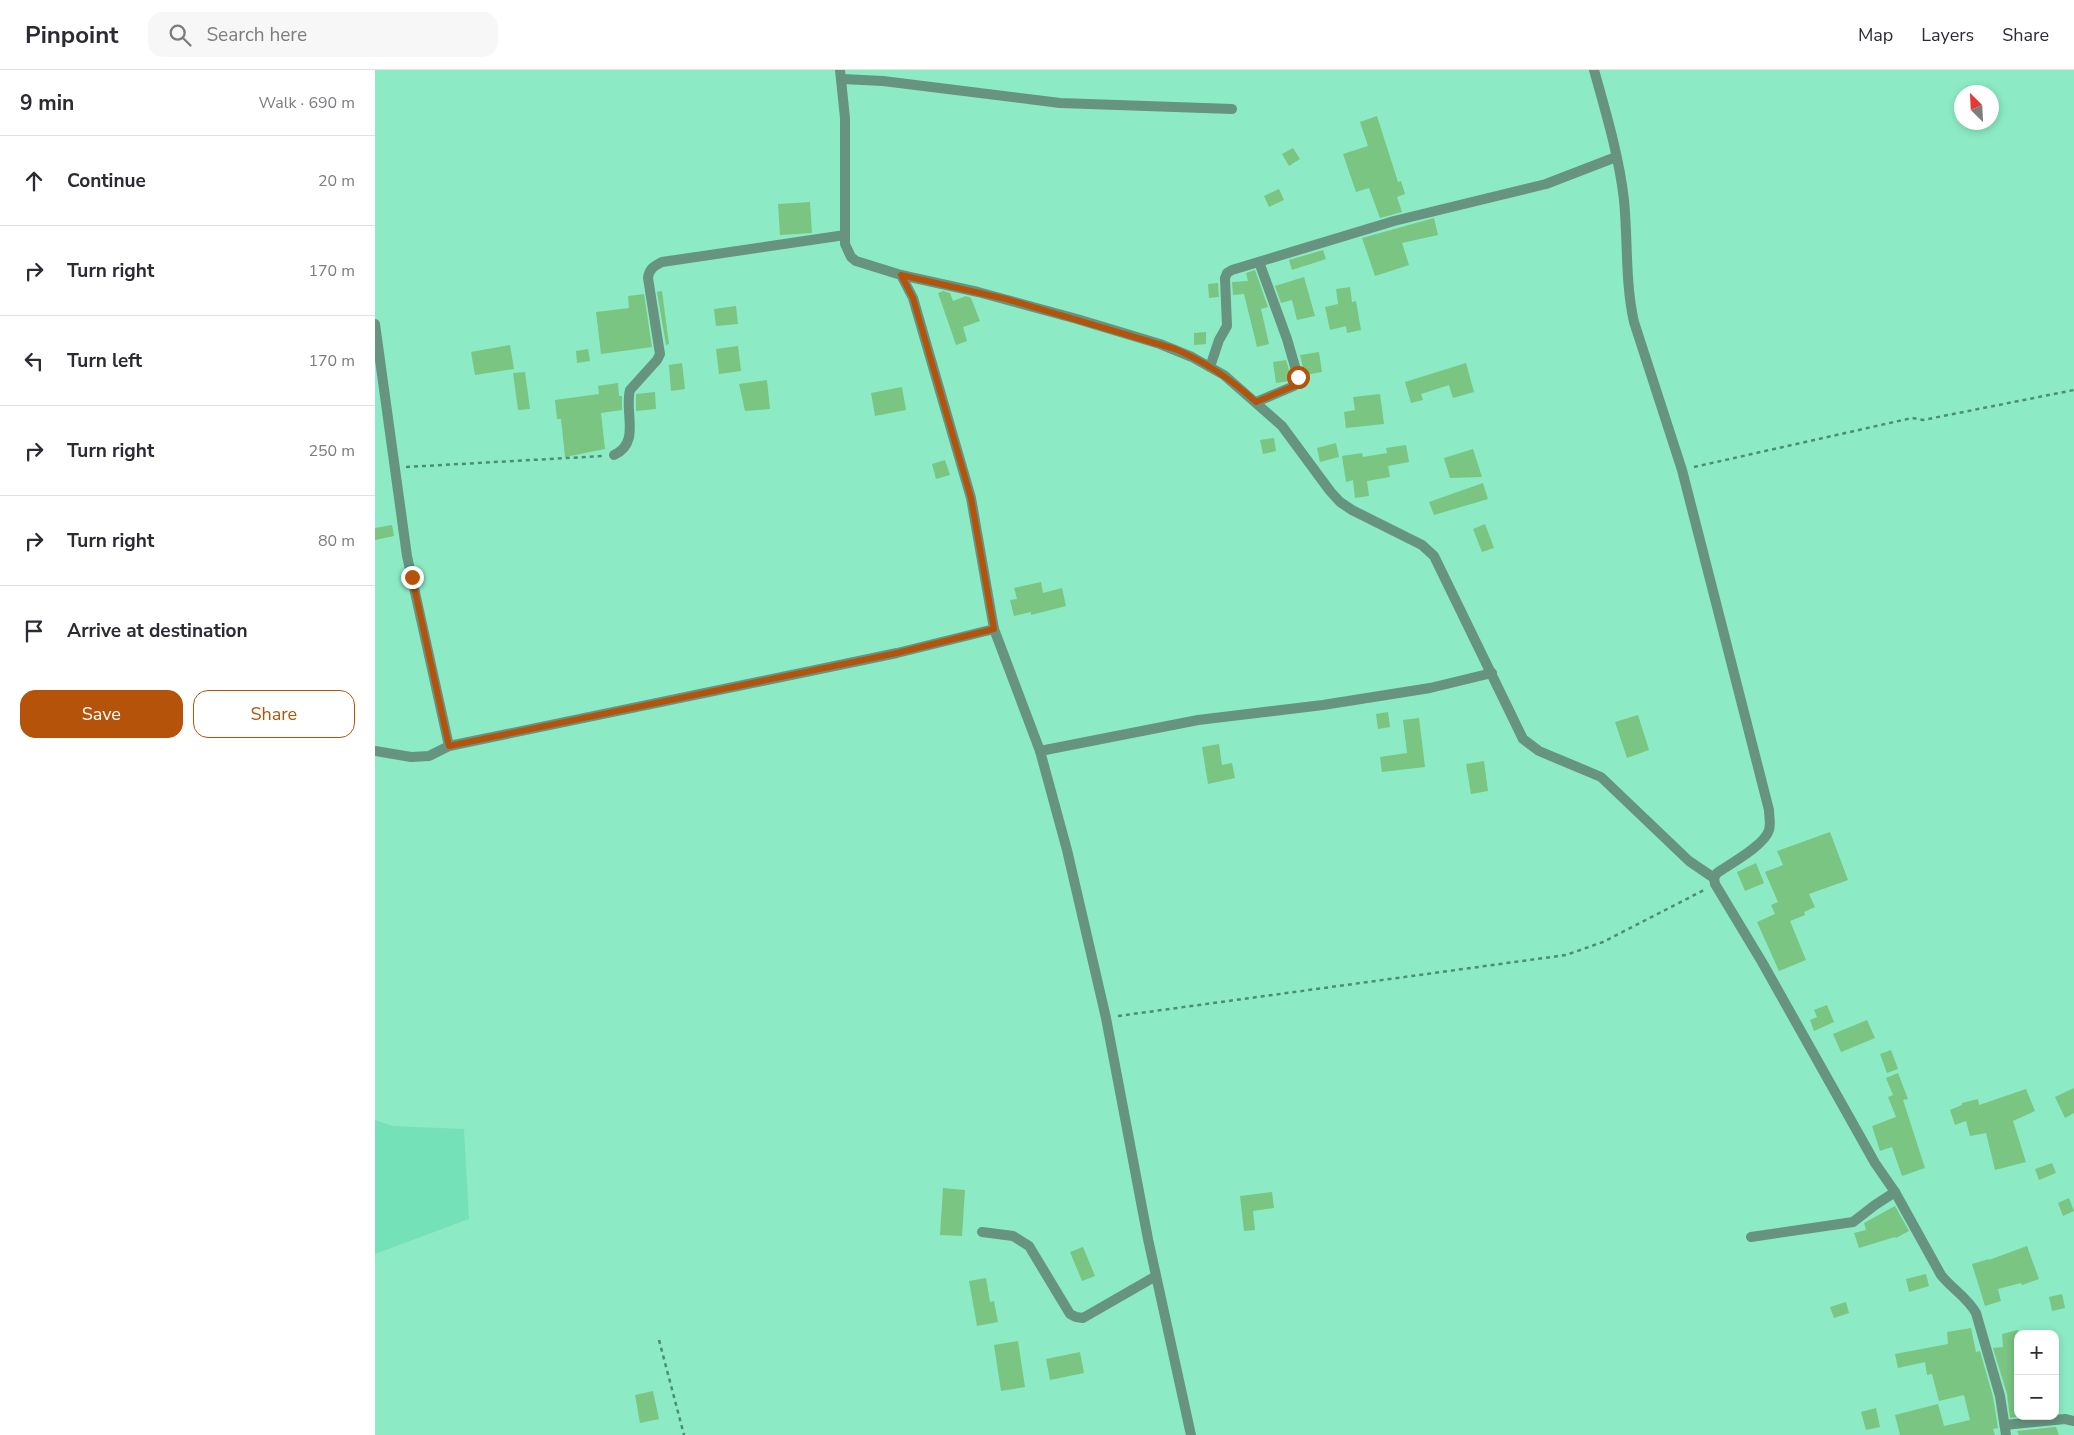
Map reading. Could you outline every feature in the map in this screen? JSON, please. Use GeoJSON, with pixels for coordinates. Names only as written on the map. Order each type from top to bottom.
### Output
{"type":"FeatureCollection","features":[{"type":"Feature","properties":{"kind":"street"},"geometry":{"type":"LineString","coordinates":[[1594,70],[1616,157],[1624,199],[1630,306],[1682,470],[1770,820],[1769,830],[1760,843],[1717,872],[1714,881]]}},
{"type":"Feature","properties":{"kind":"street"},"geometry":{"type":"LineString","coordinates":[[1232,109],[1060,103],[841,74],[845,118],[845,236],[847,250],[855,261],[901,275],[977,292],[1077,319],[1175,349],[1210,367],[1224,375],[1282,426],[1330,492],[1340,502],[1429,550],[1434,556],[1523,739],[1530,745],[1601,777],[1689,861],[1714,881],[1762,962],[1875,1163],[1895,1192],[1941,1275],[1951,1287],[1971,1304],[1976,1313],[2000,1396],[2005,1430],[2059,1420],[2074,1421]]}},
{"type":"Feature","properties":{"kind":"street"},"geometry":{"type":"LineString","coordinates":[[1210,367],[1219,340],[1227,326],[1225,278],[1227,273],[1394,221],[1546,184],[1616,157]]}},
{"type":"Feature","properties":{"kind":"street"},"geometry":{"type":"LineString","coordinates":[[614,455],[622,452],[630,436],[630,390],[657,360],[660,354],[648,278],[649,272],[654,266],[662,262],[845,236]]}},
{"type":"Feature","properties":{"kind":"street"},"geometry":{"type":"LineString","coordinates":[[1256,402],[1294,386],[1298,377],[1287,339],[1259,262]]}},
{"type":"Feature","properties":{"kind":"street"},"geometry":{"type":"LineString","coordinates":[[901,275],[913,298],[971,498],[994,629],[1040,751],[1067,850],[1106,1018],[1158,1282],[1191,1435]]}},
{"type":"Feature","properties":{"kind":"street"},"geometry":{"type":"LineString","coordinates":[[375,324],[407,556],[449,746]]}},
{"type":"Feature","properties":{"kind":"street"},"geometry":{"type":"LineString","coordinates":[[375,751],[411,757],[429,756],[449,746],[897,653],[994,629]]}},
{"type":"Feature","properties":{"kind":"street"},"geometry":{"type":"LineString","coordinates":[[1040,751],[1198,720],[1323,705],[1430,688],[1492,673]]}},
{"type":"Feature","properties":{"kind":"street"},"geometry":{"type":"LineString","coordinates":[[1751,1237],[1853,1222],[1895,1192]]}},
{"type":"Feature","properties":{"kind":"street"},"geometry":{"type":"LineString","coordinates":[[982,1232],[1013,1236],[1029,1246],[1070,1314],[1076,1317],[1083,1318],[1158,1282]]}},
{"type":"Feature","properties":{"kind":"path"},"geometry":{"type":"LineString","coordinates":[[1682,470],[1911,418],[1923,420],[2074,390]]}},
{"type":"Feature","properties":{"kind":"path"},"geometry":{"type":"LineString","coordinates":[[394,468],[614,455]]}},
{"type":"Feature","properties":{"kind":"path"},"geometry":{"type":"LineString","coordinates":[[1106,1018],[1566,955],[1603,942],[1714,881]]}},
{"type":"Feature","properties":{"kind":"path"},"geometry":{"type":"LineString","coordinates":[[659,1340],[684,1435]]}},
{"type":"Feature","properties":{"kind":"shaded area"},"geometry":{"type":"Polygon","coordinates":[[[375,1120],[393,1126],[464,1129],[469,1219],[375,1254],[375,1120]]]}},
{"type":"Feature","properties":{"kind":"building"},"geometry":{"type":"Polygon","coordinates":[[[1377,116],[1398,182],[1401,181],[1405,194],[1397,197],[1402,212],[1380,218],[1369,188],[1356,192],[1343,154],[1368,146],[1360,122],[1377,116]]]}},
{"type":"Feature","properties":{"kind":"building"},"geometry":{"type":"Polygon","coordinates":[[[1293,148],[1300,159],[1289,166],[1282,154],[1293,148]]]}},
{"type":"Feature","properties":{"kind":"building"},"geometry":{"type":"Polygon","coordinates":[[[1279,189],[1284,200],[1269,207],[1264,196],[1279,189]]]}},
{"type":"Feature","properties":{"kind":"building"},"geometry":{"type":"Polygon","coordinates":[[[810,202],[812,233],[780,235],[778,204],[810,202]]]}},
{"type":"Feature","properties":{"kind":"building"},"geometry":{"type":"Polygon","coordinates":[[[1434,218],[1438,235],[1402,243],[1409,265],[1375,276],[1362,238],[1434,218]]]}},
{"type":"Feature","properties":{"kind":"building"},"geometry":{"type":"Polygon","coordinates":[[[1323,250],[1326,259],[1292,270],[1289,260],[1323,250]]]}},
{"type":"Feature","properties":{"kind":"building"},"geometry":{"type":"Polygon","coordinates":[[[1255,270],[1268,307],[1261,309],[1269,344],[1257,347],[1244,294],[1233,295],[1232,282],[1248,281],[1246,273],[1255,270]]]}},
{"type":"Feature","properties":{"kind":"building"},"geometry":{"type":"Polygon","coordinates":[[[1304,277],[1315,316],[1297,320],[1292,300],[1281,303],[1275,286],[1304,277]]]}},
{"type":"Feature","properties":{"kind":"building"},"geometry":{"type":"Polygon","coordinates":[[[1218,283],[1219,297],[1209,298],[1208,284],[1218,283]]]}},
{"type":"Feature","properties":{"kind":"building"},"geometry":{"type":"Polygon","coordinates":[[[1350,287],[1352,302],[1356,301],[1361,330],[1347,333],[1346,326],[1330,330],[1325,307],[1338,304],[1336,289],[1350,287]]]}},
{"type":"Feature","properties":{"kind":"building"},"geometry":{"type":"Polygon","coordinates":[[[662,291],[669,344],[666,345],[657,292],[662,291]]]}},
{"type":"Feature","properties":{"kind":"building"},"geometry":{"type":"Polygon","coordinates":[[[943,291],[950,293],[953,301],[966,296],[971,298],[980,321],[963,327],[967,341],[956,345],[938,293],[943,291]]]}},
{"type":"Feature","properties":{"kind":"building"},"geometry":{"type":"Polygon","coordinates":[[[644,294],[652,347],[601,354],[596,312],[629,308],[628,296],[644,294]]]}},
{"type":"Feature","properties":{"kind":"building"},"geometry":{"type":"Polygon","coordinates":[[[736,306],[738,324],[716,326],[714,309],[736,306]]]}},
{"type":"Feature","properties":{"kind":"building"},"geometry":{"type":"Polygon","coordinates":[[[1206,332],[1206,344],[1194,345],[1194,333],[1206,332]]]}},
{"type":"Feature","properties":{"kind":"building"},"geometry":{"type":"Polygon","coordinates":[[[510,345],[514,369],[475,375],[471,352],[510,345]]]}},
{"type":"Feature","properties":{"kind":"building"},"geometry":{"type":"Polygon","coordinates":[[[738,346],[741,371],[719,374],[716,349],[738,346]]]}},
{"type":"Feature","properties":{"kind":"building"},"geometry":{"type":"Polygon","coordinates":[[[588,349],[590,361],[577,363],[576,351],[588,349]]]}},
{"type":"Feature","properties":{"kind":"building"},"geometry":{"type":"Polygon","coordinates":[[[1319,352],[1322,372],[1305,375],[1300,355],[1319,352]]]}},
{"type":"Feature","properties":{"kind":"building"},"geometry":{"type":"Polygon","coordinates":[[[1286,360],[1291,376],[1289,381],[1276,383],[1273,362],[1286,360]]]}},
{"type":"Feature","properties":{"kind":"building"},"geometry":{"type":"Polygon","coordinates":[[[682,363],[685,389],[671,391],[669,365],[682,363]]]}},
{"type":"Feature","properties":{"kind":"building"},"geometry":{"type":"Polygon","coordinates":[[[1466,363],[1474,392],[1453,398],[1449,385],[1421,394],[1423,400],[1411,403],[1405,382],[1466,363]]]}},
{"type":"Feature","properties":{"kind":"building"},"geometry":{"type":"Polygon","coordinates":[[[525,372],[530,409],[518,410],[513,373],[525,372]]]}},
{"type":"Feature","properties":{"kind":"building"},"geometry":{"type":"Polygon","coordinates":[[[767,380],[770,409],[745,411],[739,384],[767,380]]]}},
{"type":"Feature","properties":{"kind":"building"},"geometry":{"type":"Polygon","coordinates":[[[618,383],[619,396],[622,396],[622,410],[601,413],[605,449],[565,457],[561,419],[557,419],[555,400],[599,394],[598,386],[618,383]]]}},
{"type":"Feature","properties":{"kind":"building"},"geometry":{"type":"Polygon","coordinates":[[[902,387],[906,410],[875,416],[871,393],[902,387]]]}},
{"type":"Feature","properties":{"kind":"building"},"geometry":{"type":"Polygon","coordinates":[[[655,392],[656,409],[636,411],[636,394],[655,392]]]}},
{"type":"Feature","properties":{"kind":"building"},"geometry":{"type":"Polygon","coordinates":[[[1380,394],[1384,424],[1346,428],[1344,412],[1355,410],[1353,397],[1380,394]]]}},
{"type":"Feature","properties":{"kind":"building"},"geometry":{"type":"Polygon","coordinates":[[[1274,438],[1276,451],[1263,454],[1260,440],[1274,438]]]}},
{"type":"Feature","properties":{"kind":"building"},"geometry":{"type":"Polygon","coordinates":[[[1336,443],[1339,457],[1320,462],[1317,448],[1336,443]]]}},
{"type":"Feature","properties":{"kind":"building"},"geometry":{"type":"Polygon","coordinates":[[[1406,445],[1409,462],[1388,466],[1390,477],[1367,481],[1369,496],[1355,498],[1353,480],[1346,482],[1342,456],[1362,453],[1363,457],[1387,453],[1386,448],[1406,445]]]}},
{"type":"Feature","properties":{"kind":"building"},"geometry":{"type":"Polygon","coordinates":[[[1473,449],[1482,477],[1450,478],[1444,458],[1473,449]]]}},
{"type":"Feature","properties":{"kind":"building"},"geometry":{"type":"Polygon","coordinates":[[[945,460],[950,475],[936,479],[932,464],[945,460]]]}},
{"type":"Feature","properties":{"kind":"building"},"geometry":{"type":"Polygon","coordinates":[[[1483,483],[1488,499],[1434,515],[1429,502],[1483,483]]]}},
{"type":"Feature","properties":{"kind":"building"},"geometry":{"type":"Polygon","coordinates":[[[1485,524],[1494,548],[1482,552],[1473,529],[1485,524]]]}},
{"type":"Feature","properties":{"kind":"building"},"geometry":{"type":"Polygon","coordinates":[[[392,525],[394,536],[375,540],[375,528],[392,525]]]}},
{"type":"Feature","properties":{"kind":"building"},"geometry":{"type":"Polygon","coordinates":[[[1041,582],[1043,593],[1062,588],[1066,606],[1031,615],[1031,612],[1014,616],[1010,600],[1017,599],[1014,588],[1041,582]]]}},
{"type":"Feature","properties":{"kind":"building"},"geometry":{"type":"Polygon","coordinates":[[[1388,712],[1390,727],[1378,729],[1376,714],[1388,712]]]}},
{"type":"Feature","properties":{"kind":"building"},"geometry":{"type":"Polygon","coordinates":[[[1638,715],[1649,750],[1627,758],[1615,722],[1638,715]]]}},
{"type":"Feature","properties":{"kind":"building"},"geometry":{"type":"Polygon","coordinates":[[[1419,718],[1425,767],[1382,772],[1380,757],[1407,753],[1403,720],[1419,718]]]}},
{"type":"Feature","properties":{"kind":"building"},"geometry":{"type":"Polygon","coordinates":[[[1219,744],[1222,765],[1232,763],[1235,778],[1208,784],[1202,747],[1219,744]]]}},
{"type":"Feature","properties":{"kind":"building"},"geometry":{"type":"Polygon","coordinates":[[[1484,761],[1488,791],[1471,794],[1466,764],[1484,761]]]}},
{"type":"Feature","properties":{"kind":"building"},"geometry":{"type":"Polygon","coordinates":[[[1830,832],[1848,880],[1809,894],[1815,907],[1804,912],[1805,915],[1790,921],[1806,960],[1779,971],[1757,922],[1775,914],[1771,905],[1778,902],[1765,872],[1783,865],[1777,851],[1830,832]]]}},
{"type":"Feature","properties":{"kind":"building"},"geometry":{"type":"Polygon","coordinates":[[[1756,863],[1764,883],[1745,891],[1737,872],[1756,863]]]}},
{"type":"Feature","properties":{"kind":"building"},"geometry":{"type":"Polygon","coordinates":[[[1827,1005],[1834,1022],[1814,1031],[1810,1020],[1817,1017],[1814,1010],[1827,1005]]]}},
{"type":"Feature","properties":{"kind":"building"},"geometry":{"type":"Polygon","coordinates":[[[1867,1020],[1875,1038],[1841,1052],[1833,1034],[1867,1020]]]}},
{"type":"Feature","properties":{"kind":"building"},"geometry":{"type":"Polygon","coordinates":[[[1891,1050],[1898,1069],[1887,1073],[1880,1054],[1891,1050]]]}},
{"type":"Feature","properties":{"kind":"building"},"geometry":{"type":"Polygon","coordinates":[[[1898,1073],[1908,1099],[1903,1100],[1925,1168],[1902,1176],[1892,1147],[1880,1151],[1872,1126],[1896,1117],[1888,1097],[1893,1095],[1886,1078],[1898,1073]]]}},
{"type":"Feature","properties":{"kind":"building"},"geometry":{"type":"Polygon","coordinates":[[[2074,1088],[2074,1113],[2065,1118],[2055,1097],[2074,1088]]]}},
{"type":"Feature","properties":{"kind":"building"},"geometry":{"type":"Polygon","coordinates":[[[2026,1089],[2035,1111],[2013,1121],[2026,1162],[1995,1170],[1986,1133],[1970,1136],[1966,1121],[1955,1125],[1950,1110],[1962,1105],[1962,1103],[1978,1099],[1979,1105],[2026,1089]]]}},
{"type":"Feature","properties":{"kind":"building"},"geometry":{"type":"Polygon","coordinates":[[[2052,1163],[2056,1173],[2039,1180],[2035,1169],[2052,1163]]]}},
{"type":"Feature","properties":{"kind":"building"},"geometry":{"type":"Polygon","coordinates":[[[943,1188],[965,1190],[962,1236],[940,1235],[943,1188]]]}},
{"type":"Feature","properties":{"kind":"building"},"geometry":{"type":"Polygon","coordinates":[[[1272,1192],[1274,1208],[1253,1211],[1255,1230],[1244,1231],[1240,1196],[1272,1192]]]}},
{"type":"Feature","properties":{"kind":"building"},"geometry":{"type":"Polygon","coordinates":[[[2069,1198],[2074,1211],[2063,1216],[2058,1203],[2069,1198]]]}},
{"type":"Feature","properties":{"kind":"building"},"geometry":{"type":"Polygon","coordinates":[[[1895,1206],[1909,1231],[1896,1238],[1859,1248],[1854,1233],[1866,1230],[1864,1223],[1895,1206]]]}},
{"type":"Feature","properties":{"kind":"building"},"geometry":{"type":"Polygon","coordinates":[[[2027,1246],[2039,1279],[2022,1285],[2021,1283],[1998,1289],[2001,1301],[1985,1306],[1972,1264],[2027,1246]]]}},
{"type":"Feature","properties":{"kind":"building"},"geometry":{"type":"Polygon","coordinates":[[[1083,1247],[1095,1276],[1082,1281],[1070,1252],[1083,1247]]]}},
{"type":"Feature","properties":{"kind":"building"},"geometry":{"type":"Polygon","coordinates":[[[1926,1274],[1929,1286],[1909,1292],[1906,1279],[1926,1274]]]}},
{"type":"Feature","properties":{"kind":"building"},"geometry":{"type":"Polygon","coordinates":[[[986,1278],[990,1302],[994,1301],[998,1322],[977,1326],[969,1281],[986,1278]]]}},
{"type":"Feature","properties":{"kind":"building"},"geometry":{"type":"Polygon","coordinates":[[[2062,1294],[2065,1308],[2052,1311],[2049,1297],[2062,1294]]]}},
{"type":"Feature","properties":{"kind":"building"},"geometry":{"type":"Polygon","coordinates":[[[1846,1302],[1849,1313],[1834,1318],[1830,1307],[1846,1302]]]}},
{"type":"Feature","properties":{"kind":"building"},"geometry":{"type":"Polygon","coordinates":[[[1971,1328],[1976,1352],[1980,1351],[1993,1397],[1998,1428],[1993,1429],[1995,1435],[1900,1435],[1895,1415],[1938,1404],[1944,1426],[1970,1420],[1964,1395],[1939,1401],[1932,1374],[1927,1375],[1925,1362],[1898,1368],[1895,1354],[1948,1344],[1947,1332],[1971,1328]]]}},
{"type":"Feature","properties":{"kind":"building"},"geometry":{"type":"Polygon","coordinates":[[[2014,1331],[2014,1417],[2010,1418],[2007,1394],[1993,1348],[2003,1347],[2002,1334],[2014,1331]]]}},
{"type":"Feature","properties":{"kind":"building"},"geometry":{"type":"Polygon","coordinates":[[[1018,1341],[1025,1387],[1001,1391],[994,1345],[1018,1341]]]}},
{"type":"Feature","properties":{"kind":"building"},"geometry":{"type":"Polygon","coordinates":[[[1080,1352],[1084,1373],[1050,1380],[1046,1359],[1080,1352]]]}},
{"type":"Feature","properties":{"kind":"building"},"geometry":{"type":"Polygon","coordinates":[[[653,1391],[659,1419],[640,1423],[635,1395],[653,1391]]]}},
{"type":"Feature","properties":{"kind":"building"},"geometry":{"type":"Polygon","coordinates":[[[1876,1408],[1880,1427],[1866,1430],[1861,1412],[1876,1408]]]}},
{"type":"Feature","properties":{"kind":"building"},"geometry":{"type":"Polygon","coordinates":[[[2056,1427],[2059,1435],[2019,1435],[2017,1431],[2056,1427]]]}},
{"type":"Feature","properties":{"kind":"route"},"geometry":{"type":"LineString","coordinates":[[412,577],[449,746],[897,653],[994,629],[971,498],[913,298],[901,275],[1006,299],[1175,349],[1224,375],[1256,402],[1294,386],[1298,377]]}}]}
